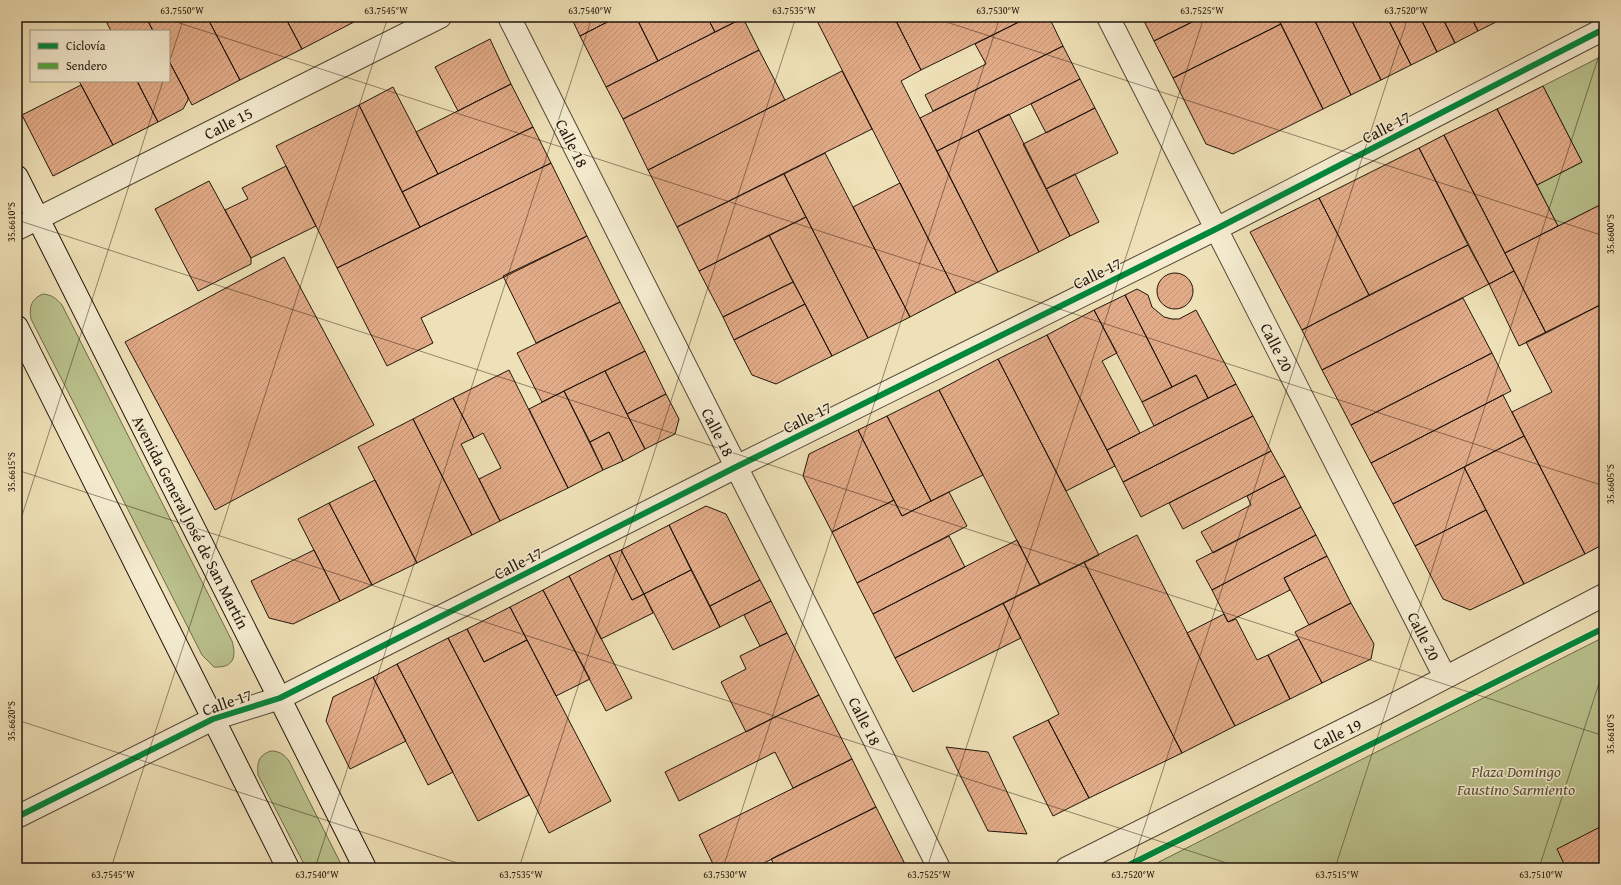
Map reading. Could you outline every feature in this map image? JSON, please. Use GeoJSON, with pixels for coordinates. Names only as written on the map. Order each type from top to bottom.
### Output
{"type":"FeatureCollection","features":[{"type":"Feature","properties":{"kind":"street","name":"Calle 15"},"geometry":{"type":"LineString","coordinates":[[17,229],[440,17]]}},
{"type":"Feature","properties":{"kind":"street","name":"Calle 18"},"geometry":{"type":"LineString","coordinates":[[509,17],[939,868]]}},
{"type":"Feature","properties":{"kind":"street","name":"Calle 20"},"geometry":{"type":"LineString","coordinates":[[1108,17],[1445,677]]}},
{"type":"Feature","properties":{"kind":"street","name":"Calle 17"},"geometry":{"type":"LineString","coordinates":[[17,817],[213,718],[280,698],[736,467],[1216,229],[1604,29]]}},
{"type":"Feature","properties":{"kind":"street","name":"Avenida General José de San Martín"},"geometry":{"type":"LineString","coordinates":[[17,177],[365,868]]}},
{"type":"Feature","properties":{"kind":"street"},"geometry":{"type":"LineString","coordinates":[[17,327],[288,868]]}},
{"type":"Feature","properties":{"kind":"street","name":"Calle 19"},"geometry":{"type":"LineString","coordinates":[[1067,868],[1383,710],[1604,595]]}},
{"type":"Feature","properties":{"kind":"green space"},"geometry":{"type":"Polygon","coordinates":[[[1604,55],[1604,203],[1558,226],[1537,185],[1582,162],[1543,86],[1604,55]]]}},
{"type":"Feature","properties":{"kind":"green space"},"geometry":{"type":"Polygon","coordinates":[[[43,294],[54,297],[62,305],[232,641],[234,657],[226,666],[214,667],[202,655],[31,319],[30,311],[33,301],[43,294]]]}},
{"type":"Feature","properties":{"kind":"green space","name":"Plaza Domingo Faustino Sarmiento"},"geometry":{"type":"Polygon","coordinates":[[[1604,637],[1604,868],[1147,868],[1604,637]]]}},
{"type":"Feature","properties":{"kind":"green space"},"geometry":{"type":"Polygon","coordinates":[[[271,751],[281,753],[289,761],[343,868],[306,868],[258,775],[259,760],[263,755],[271,751]]]}},
{"type":"Feature","properties":{"kind":"building"},"geometry":{"type":"Polygon","coordinates":[[[104,17],[146,17],[152,30],[110,30],[104,17]]]}},
{"type":"Feature","properties":{"kind":"building"},"geometry":{"type":"Polygon","coordinates":[[[146,17],[207,17],[240,80],[192,105],[170,63],[170,30],[152,30],[146,17]]]}},
{"type":"Feature","properties":{"kind":"building"},"geometry":{"type":"Polygon","coordinates":[[[207,17],[285,17],[302,49],[240,80],[207,17]]]}},
{"type":"Feature","properties":{"kind":"building"},"geometry":{"type":"Polygon","coordinates":[[[285,17],[349,17],[352,23],[302,49],[285,17]]]}},
{"type":"Feature","properties":{"kind":"building"},"geometry":{"type":"Polygon","coordinates":[[[349,17],[363,17],[352,23],[349,17]]]}},
{"type":"Feature","properties":{"kind":"building"},"geometry":{"type":"Polygon","coordinates":[[[571,17],[617,17],[580,36],[571,17]]]}},
{"type":"Feature","properties":{"kind":"building"},"geometry":{"type":"Polygon","coordinates":[[[617,17],[636,17],[658,61],[606,87],[580,36],[617,17]]]}},
{"type":"Feature","properties":{"kind":"building"},"geometry":{"type":"Polygon","coordinates":[[[636,17],[707,17],[715,32],[658,61],[636,17]]]}},
{"type":"Feature","properties":{"kind":"building"},"geometry":{"type":"Polygon","coordinates":[[[707,17],[742,17],[743,18],[715,32],[707,17]]]}},
{"type":"Feature","properties":{"kind":"building"},"geometry":{"type":"Polygon","coordinates":[[[815,17],[894,17],[921,70],[901,81],[998,272],[956,293],[815,17]]]}},
{"type":"Feature","properties":{"kind":"building"},"geometry":{"type":"Polygon","coordinates":[[[894,17],[1029,17],[921,70],[894,17]]]}},
{"type":"Feature","properties":{"kind":"building"},"geometry":{"type":"Polygon","coordinates":[[[1029,17],[1049,17],[1063,46],[933,111],[925,95],[986,64],[975,44],[1029,17]]]}},
{"type":"Feature","properties":{"kind":"building"},"geometry":{"type":"Polygon","coordinates":[[[1142,17],[1202,17],[1154,41],[1142,17]]]}},
{"type":"Feature","properties":{"kind":"building"},"geometry":{"type":"Polygon","coordinates":[[[1202,17],[1277,17],[1281,24],[1173,78],[1154,41],[1202,17]]]}},
{"type":"Feature","properties":{"kind":"building"},"geometry":{"type":"Polygon","coordinates":[[[1277,17],[1313,17],[1351,95],[1323,109],[1277,17]]]}},
{"type":"Feature","properties":{"kind":"building"},"geometry":{"type":"Polygon","coordinates":[[[1313,17],[1350,17],[1381,80],[1351,95],[1313,17]]]}},
{"type":"Feature","properties":{"kind":"building"},"geometry":{"type":"Polygon","coordinates":[[[1350,17],[1387,17],[1411,65],[1381,80],[1350,17]]]}},
{"type":"Feature","properties":{"kind":"building"},"geometry":{"type":"Polygon","coordinates":[[[1387,17],[1420,17],[1437,52],[1411,65],[1387,17]]]}},
{"type":"Feature","properties":{"kind":"building"},"geometry":{"type":"Polygon","coordinates":[[[1420,17],[1442,17],[1455,43],[1437,52],[1420,17]]]}},
{"type":"Feature","properties":{"kind":"building"},"geometry":{"type":"Polygon","coordinates":[[[1442,17],[1471,17],[1478,31],[1455,43],[1442,17]]]}},
{"type":"Feature","properties":{"kind":"building"},"geometry":{"type":"Polygon","coordinates":[[[1471,17],[1506,17],[1478,31],[1471,17]]]}},
{"type":"Feature","properties":{"kind":"building"},"geometry":{"type":"Polygon","coordinates":[[[743,18],[759,50],[623,119],[606,87],[743,18]]]}},
{"type":"Feature","properties":{"kind":"building"},"geometry":{"type":"Polygon","coordinates":[[[1281,24],[1323,109],[1233,154],[1206,144],[1173,78],[1281,24]]]}},
{"type":"Feature","properties":{"kind":"building"},"geometry":{"type":"Polygon","coordinates":[[[490,39],[511,84],[458,111],[435,67],[490,39]]]}},
{"type":"Feature","properties":{"kind":"building"},"geometry":{"type":"Polygon","coordinates":[[[1063,46],[1080,79],[937,151],[920,118],[1063,46]]]}},
{"type":"Feature","properties":{"kind":"building"},"geometry":{"type":"Polygon","coordinates":[[[759,50],[785,100],[648,170],[623,119],[759,50]]]}},
{"type":"Feature","properties":{"kind":"building"},"geometry":{"type":"Polygon","coordinates":[[[170,63],[188,97],[188,100],[183,109],[158,122],[138,82],[170,82],[170,63]]]}},
{"type":"Feature","properties":{"kind":"building"},"geometry":{"type":"Polygon","coordinates":[[[842,71],[872,129],[677,227],[648,170],[842,71]]]}},
{"type":"Feature","properties":{"kind":"building"},"geometry":{"type":"Polygon","coordinates":[[[1080,79],[1095,108],[1046,133],[1031,104],[1080,79]]]}},
{"type":"Feature","properties":{"kind":"building"},"geometry":{"type":"Polygon","coordinates":[[[80,82],[138,82],[158,122],[113,145],[80,82]]]}},
{"type":"Feature","properties":{"kind":"building"},"geometry":{"type":"Polygon","coordinates":[[[511,84],[533,127],[438,174],[416,132],[511,84]]]}},
{"type":"Feature","properties":{"kind":"building"},"geometry":{"type":"Polygon","coordinates":[[[81,85],[113,145],[53,176],[22,115],[81,85]]]}},
{"type":"Feature","properties":{"kind":"building"},"geometry":{"type":"Polygon","coordinates":[[[1543,86],[1582,162],[1537,185],[1497,109],[1543,86]]]}},
{"type":"Feature","properties":{"kind":"building"},"geometry":{"type":"Polygon","coordinates":[[[393,87],[438,174],[402,192],[359,105],[393,87]]]}},
{"type":"Feature","properties":{"kind":"building"},"geometry":{"type":"Polygon","coordinates":[[[359,105],[420,227],[337,268],[276,146],[359,105]]]}},
{"type":"Feature","properties":{"kind":"building"},"geometry":{"type":"Polygon","coordinates":[[[1095,108],[1118,153],[1046,189],[1023,144],[1095,108]]]}},
{"type":"Feature","properties":{"kind":"building"},"geometry":{"type":"Polygon","coordinates":[[[1497,109],[1558,226],[1505,253],[1444,135],[1497,109]]]}},
{"type":"Feature","properties":{"kind":"building"},"geometry":{"type":"Polygon","coordinates":[[[1009,114],[1070,236],[1039,252],[978,130],[1009,114]]]}},
{"type":"Feature","properties":{"kind":"building"},"geometry":{"type":"Polygon","coordinates":[[[533,127],[551,163],[420,227],[402,192],[533,127]]]}},
{"type":"Feature","properties":{"kind":"building"},"geometry":{"type":"Polygon","coordinates":[[[978,130],[1039,252],[998,272],[937,151],[978,130]]]}},
{"type":"Feature","properties":{"kind":"building"},"geometry":{"type":"Polygon","coordinates":[[[1444,135],[1514,271],[1489,284],[1419,148],[1444,135]]]}},
{"type":"Feature","properties":{"kind":"building"},"geometry":{"type":"Polygon","coordinates":[[[1419,148],[1468,245],[1369,295],[1319,198],[1419,148]]]}},
{"type":"Feature","properties":{"kind":"building"},"geometry":{"type":"Polygon","coordinates":[[[825,153],[910,317],[868,338],[784,174],[825,153]]]}},
{"type":"Feature","properties":{"kind":"building"},"geometry":{"type":"Polygon","coordinates":[[[551,163],[587,236],[421,318],[433,343],[387,366],[337,268],[551,163]]]}},
{"type":"Feature","properties":{"kind":"building"},"geometry":{"type":"Polygon","coordinates":[[[286,166],[316,226],[251,258],[225,210],[248,199],[242,188],[286,166]]]}},
{"type":"Feature","properties":{"kind":"building"},"geometry":{"type":"Polygon","coordinates":[[[784,174],[806,217],[699,271],[677,227],[784,174]]]}},
{"type":"Feature","properties":{"kind":"building"},"geometry":{"type":"Polygon","coordinates":[[[1075,174],[1099,222],[1070,236],[1046,189],[1075,174]]]}},
{"type":"Feature","properties":{"kind":"building"},"geometry":{"type":"Polygon","coordinates":[[[209,181],[251,258],[251,264],[198,291],[155,209],[209,181]]]}},
{"type":"Feature","properties":{"kind":"building"},"geometry":{"type":"Polygon","coordinates":[[[900,183],[956,293],[910,317],[853,207],[900,183]]]}},
{"type":"Feature","properties":{"kind":"building"},"geometry":{"type":"Polygon","coordinates":[[[1319,198],[1369,295],[1302,330],[1250,232],[1319,198]]]}},
{"type":"Feature","properties":{"kind":"building"},"geometry":{"type":"Polygon","coordinates":[[[1604,203],[1604,303],[1546,333],[1505,253],[1604,203]]]}},
{"type":"Feature","properties":{"kind":"building"},"geometry":{"type":"Polygon","coordinates":[[[806,217],[868,338],[832,356],[769,235],[806,217]]]}},
{"type":"Feature","properties":{"kind":"building"},"geometry":{"type":"Polygon","coordinates":[[[769,235],[793,282],[723,317],[699,271],[769,235]]]}},
{"type":"Feature","properties":{"kind":"building"},"geometry":{"type":"Polygon","coordinates":[[[587,236],[620,302],[536,343],[503,276],[587,236]]]}},
{"type":"Feature","properties":{"kind":"building"},"geometry":{"type":"Polygon","coordinates":[[[1468,245],[1489,284],[1322,370],[1302,330],[1468,245]]]}},
{"type":"Feature","properties":{"kind":"building"},"geometry":{"type":"Polygon","coordinates":[[[284,257],[374,425],[215,510],[125,342],[284,257]]]}},
{"type":"Feature","properties":{"kind":"building"},"geometry":{"type":"Polygon","coordinates":[[[1514,271],[1546,333],[1519,346],[1489,284],[1514,271]]]}},
{"type":"Feature","properties":{"kind":"building"},"geometry":{"type":"Polygon","coordinates":[[[1179,273],[1188,278],[1192,284],[1192,298],[1188,304],[1179,309],[1171,309],[1162,304],[1158,298],[1157,287],[1162,278],[1168,274],[1179,273]]]}},
{"type":"Feature","properties":{"kind":"building"},"geometry":{"type":"Polygon","coordinates":[[[793,282],[805,304],[734,340],[723,317],[793,282]]]}},
{"type":"Feature","properties":{"kind":"building"},"geometry":{"type":"Polygon","coordinates":[[[1137,289],[1148,295],[1152,307],[1164,317],[1179,319],[1196,310],[1236,384],[1208,398],[1196,375],[1172,387],[1125,295],[1137,289]]]}},
{"type":"Feature","properties":{"kind":"building"},"geometry":{"type":"Polygon","coordinates":[[[1125,295],[1172,387],[1142,402],[1094,310],[1125,295]]]}},
{"type":"Feature","properties":{"kind":"building"},"geometry":{"type":"Polygon","coordinates":[[[1463,298],[1492,353],[1351,425],[1322,370],[1463,298]]]}},
{"type":"Feature","properties":{"kind":"building"},"geometry":{"type":"Polygon","coordinates":[[[620,302],[645,351],[542,402],[517,353],[620,302]]]}},
{"type":"Feature","properties":{"kind":"building"},"geometry":{"type":"Polygon","coordinates":[[[1604,303],[1604,544],[1585,554],[1512,412],[1552,392],[1526,342],[1604,303]]]}},
{"type":"Feature","properties":{"kind":"building"},"geometry":{"type":"Polygon","coordinates":[[[805,304],[832,356],[776,384],[752,375],[734,340],[805,304]]]}},
{"type":"Feature","properties":{"kind":"building"},"geometry":{"type":"Polygon","coordinates":[[[1094,310],[1117,353],[1102,361],[1140,433],[1107,450],[1047,335],[1094,310]]]}},
{"type":"Feature","properties":{"kind":"building"},"geometry":{"type":"Polygon","coordinates":[[[1047,335],[1115,466],[1066,491],[998,359],[1047,335]]]}},
{"type":"Feature","properties":{"kind":"building"},"geometry":{"type":"Polygon","coordinates":[[[645,351],[666,394],[627,414],[605,371],[645,351]]]}},
{"type":"Feature","properties":{"kind":"building"},"geometry":{"type":"Polygon","coordinates":[[[1492,353],[1511,391],[1371,463],[1351,425],[1492,353]]]}},
{"type":"Feature","properties":{"kind":"building"},"geometry":{"type":"Polygon","coordinates":[[[998,359],[1099,555],[1040,585],[939,390],[998,359]]]}},
{"type":"Feature","properties":{"kind":"building"},"geometry":{"type":"Polygon","coordinates":[[[509,370],[568,488],[500,521],[479,479],[501,468],[483,433],[474,438],[453,398],[509,370]]]}},
{"type":"Feature","properties":{"kind":"building"},"geometry":{"type":"Polygon","coordinates":[[[605,371],[645,449],[623,461],[609,432],[590,442],[564,391],[605,371]]]}},
{"type":"Feature","properties":{"kind":"building"},"geometry":{"type":"Polygon","coordinates":[[[1196,375],[1208,398],[1154,426],[1142,402],[1196,375]]]}},
{"type":"Feature","properties":{"kind":"building"},"geometry":{"type":"Polygon","coordinates":[[[1236,384],[1253,416],[1123,482],[1107,450],[1236,384]]]}},
{"type":"Feature","properties":{"kind":"building"},"geometry":{"type":"Polygon","coordinates":[[[939,390],[983,475],[931,501],[887,416],[939,390]]]}},
{"type":"Feature","properties":{"kind":"building"},"geometry":{"type":"Polygon","coordinates":[[[564,391],[603,470],[568,488],[529,409],[564,391]]]}},
{"type":"Feature","properties":{"kind":"building"},"geometry":{"type":"Polygon","coordinates":[[[666,394],[679,419],[675,434],[645,449],[627,414],[666,394]]]}},
{"type":"Feature","properties":{"kind":"building"},"geometry":{"type":"Polygon","coordinates":[[[1503,395],[1524,436],[1393,504],[1371,463],[1503,395]]]}},
{"type":"Feature","properties":{"kind":"building"},"geometry":{"type":"Polygon","coordinates":[[[453,398],[474,438],[461,444],[500,521],[472,535],[413,419],[453,398]]]}},
{"type":"Feature","properties":{"kind":"building"},"geometry":{"type":"Polygon","coordinates":[[[887,416],[931,501],[902,516],[858,430],[887,416]]]}},
{"type":"Feature","properties":{"kind":"building"},"geometry":{"type":"Polygon","coordinates":[[[1253,416],[1271,451],[1141,517],[1123,482],[1253,416]]]}},
{"type":"Feature","properties":{"kind":"building"},"geometry":{"type":"Polygon","coordinates":[[[413,419],[472,535],[417,563],[358,447],[413,419]]]}},
{"type":"Feature","properties":{"kind":"building"},"geometry":{"type":"Polygon","coordinates":[[[858,430],[894,500],[832,532],[803,476],[809,454],[858,430]]]}},
{"type":"Feature","properties":{"kind":"building"},"geometry":{"type":"Polygon","coordinates":[[[609,432],[623,461],[603,470],[590,442],[609,432]]]}},
{"type":"Feature","properties":{"kind":"building"},"geometry":{"type":"Polygon","coordinates":[[[1524,436],[1585,554],[1524,584],[1464,467],[1524,436]]]}},
{"type":"Feature","properties":{"kind":"building"},"geometry":{"type":"Polygon","coordinates":[[[1271,451],[1285,476],[1183,529],[1169,503],[1271,451]]]}},
{"type":"Feature","properties":{"kind":"building"},"geometry":{"type":"Polygon","coordinates":[[[1464,467],[1486,510],[1415,546],[1393,504],[1464,467]]]}},
{"type":"Feature","properties":{"kind":"building"},"geometry":{"type":"Polygon","coordinates":[[[1285,476],[1301,507],[1213,553],[1201,532],[1251,505],[1247,496],[1285,476]]]}},
{"type":"Feature","properties":{"kind":"building"},"geometry":{"type":"Polygon","coordinates":[[[375,480],[417,563],[372,585],[329,503],[375,480]]]}},
{"type":"Feature","properties":{"kind":"building"},"geometry":{"type":"Polygon","coordinates":[[[949,492],[967,526],[857,583],[832,532],[894,500],[902,516],[949,492]]]}},
{"type":"Feature","properties":{"kind":"building"},"geometry":{"type":"Polygon","coordinates":[[[329,503],[372,585],[340,601],[298,519],[329,503]]]}},
{"type":"Feature","properties":{"kind":"building"},"geometry":{"type":"Polygon","coordinates":[[[706,506],[726,514],[760,580],[710,606],[669,525],[706,506]]]}},
{"type":"Feature","properties":{"kind":"building"},"geometry":{"type":"Polygon","coordinates":[[[1301,507],[1316,535],[1212,590],[1196,561],[1301,507]]]}},
{"type":"Feature","properties":{"kind":"building"},"geometry":{"type":"Polygon","coordinates":[[[1486,510],[1524,584],[1470,610],[1443,599],[1415,546],[1486,510]]]}},
{"type":"Feature","properties":{"kind":"building"},"geometry":{"type":"Polygon","coordinates":[[[669,525],[691,570],[644,594],[621,550],[669,525]]]}},
{"type":"Feature","properties":{"kind":"building"},"geometry":{"type":"Polygon","coordinates":[[[1137,535],[1235,726],[1182,753],[1084,562],[1137,535]]]}},
{"type":"Feature","properties":{"kind":"building"},"geometry":{"type":"Polygon","coordinates":[[[1316,535],[1327,556],[1284,578],[1290,590],[1228,622],[1212,590],[1316,535]]]}},
{"type":"Feature","properties":{"kind":"building"},"geometry":{"type":"Polygon","coordinates":[[[949,536],[965,567],[873,614],[857,583],[949,536]]]}},
{"type":"Feature","properties":{"kind":"building"},"geometry":{"type":"Polygon","coordinates":[[[1017,540],[1040,585],[895,658],[873,614],[1017,540]]]}},
{"type":"Feature","properties":{"kind":"building"},"geometry":{"type":"Polygon","coordinates":[[[314,550],[340,601],[293,624],[269,618],[251,581],[314,550]]]}},
{"type":"Feature","properties":{"kind":"building"},"geometry":{"type":"Polygon","coordinates":[[[621,550],[644,594],[632,600],[609,555],[621,550]]]}},
{"type":"Feature","properties":{"kind":"building"},"geometry":{"type":"Polygon","coordinates":[[[609,555],[632,600],[644,594],[653,613],[601,639],[569,576],[609,555]]]}},
{"type":"Feature","properties":{"kind":"building"},"geometry":{"type":"Polygon","coordinates":[[[1327,556],[1351,603],[1309,625],[1284,578],[1327,556]]]}},
{"type":"Feature","properties":{"kind":"building"},"geometry":{"type":"Polygon","coordinates":[[[1084,562],[1182,753],[1089,798],[1048,720],[1059,714],[1003,603],[1084,562]]]}},
{"type":"Feature","properties":{"kind":"building"},"geometry":{"type":"Polygon","coordinates":[[[691,570],[720,627],[673,650],[644,594],[691,570]]]}},
{"type":"Feature","properties":{"kind":"building"},"geometry":{"type":"Polygon","coordinates":[[[569,576],[632,698],[606,711],[543,590],[569,576]]]}},
{"type":"Feature","properties":{"kind":"building"},"geometry":{"type":"Polygon","coordinates":[[[760,580],[771,601],[720,627],[710,606],[760,580]]]}},
{"type":"Feature","properties":{"kind":"building"},"geometry":{"type":"Polygon","coordinates":[[[543,590],[590,679],[556,696],[510,607],[543,590]]]}},
{"type":"Feature","properties":{"kind":"building"},"geometry":{"type":"Polygon","coordinates":[[[771,601],[787,633],[760,646],[744,615],[771,601]]]}},
{"type":"Feature","properties":{"kind":"building"},"geometry":{"type":"Polygon","coordinates":[[[1003,603],[1021,638],[913,692],[895,658],[1003,603]]]}},
{"type":"Feature","properties":{"kind":"building"},"geometry":{"type":"Polygon","coordinates":[[[1351,603],[1374,644],[1371,659],[1322,683],[1295,632],[1351,603]]]}},
{"type":"Feature","properties":{"kind":"building"},"geometry":{"type":"Polygon","coordinates":[[[510,607],[527,640],[484,662],[467,629],[510,607]]]}},
{"type":"Feature","properties":{"kind":"building"},"geometry":{"type":"Polygon","coordinates":[[[1224,614],[1228,622],[1236,619],[1257,660],[1268,655],[1290,699],[1235,726],[1187,633],[1224,614]]]}},
{"type":"Feature","properties":{"kind":"building"},"geometry":{"type":"Polygon","coordinates":[[[467,629],[484,662],[527,640],[611,801],[549,833],[448,638],[467,629]]]}},
{"type":"Feature","properties":{"kind":"building"},"geometry":{"type":"Polygon","coordinates":[[[787,633],[819,695],[746,732],[721,682],[746,669],[740,656],[787,633]]]}},
{"type":"Feature","properties":{"kind":"building"},"geometry":{"type":"Polygon","coordinates":[[[448,638],[529,795],[478,821],[397,664],[448,638]]]}},
{"type":"Feature","properties":{"kind":"building"},"geometry":{"type":"Polygon","coordinates":[[[1299,639],[1322,683],[1290,699],[1268,655],[1299,639]]]}},
{"type":"Feature","properties":{"kind":"building"},"geometry":{"type":"Polygon","coordinates":[[[397,664],[453,772],[428,785],[373,677],[397,664]]]}},
{"type":"Feature","properties":{"kind":"building"},"geometry":{"type":"Polygon","coordinates":[[[373,677],[406,741],[350,769],[326,721],[333,697],[373,677]]]}},
{"type":"Feature","properties":{"kind":"building"},"geometry":{"type":"Polygon","coordinates":[[[819,695],[852,759],[793,788],[775,752],[679,801],[665,772],[819,695]]]}},
{"type":"Feature","properties":{"kind":"building"},"geometry":{"type":"Polygon","coordinates":[[[1048,720],[1089,798],[1053,816],[1013,737],[1048,720]]]}},
{"type":"Feature","properties":{"kind":"building"},"geometry":{"type":"Polygon","coordinates":[[[946,747],[988,752],[1027,834],[988,831],[946,747]]]}},
{"type":"Feature","properties":{"kind":"building"},"geometry":{"type":"Polygon","coordinates":[[[852,759],[876,807],[754,868],[715,868],[699,835],[852,759]]]}},
{"type":"Feature","properties":{"kind":"building"},"geometry":{"type":"Polygon","coordinates":[[[876,807],[907,868],[776,868],[771,859],[876,807]]]}},
{"type":"Feature","properties":{"kind":"building"},"geometry":{"type":"Polygon","coordinates":[[[1604,825],[1604,868],[1566,868],[1557,849],[1604,825]]]}},
{"type":"Feature","properties":{"kind":"cycle path"},"geometry":{"type":"LineString","coordinates":[[17,817],[213,719],[280,698],[736,467],[1216,229],[1604,29]]}},
{"type":"Feature","properties":{"kind":"cycle path"},"geometry":{"type":"LineString","coordinates":[[1123,868],[1604,628]]}}]}
